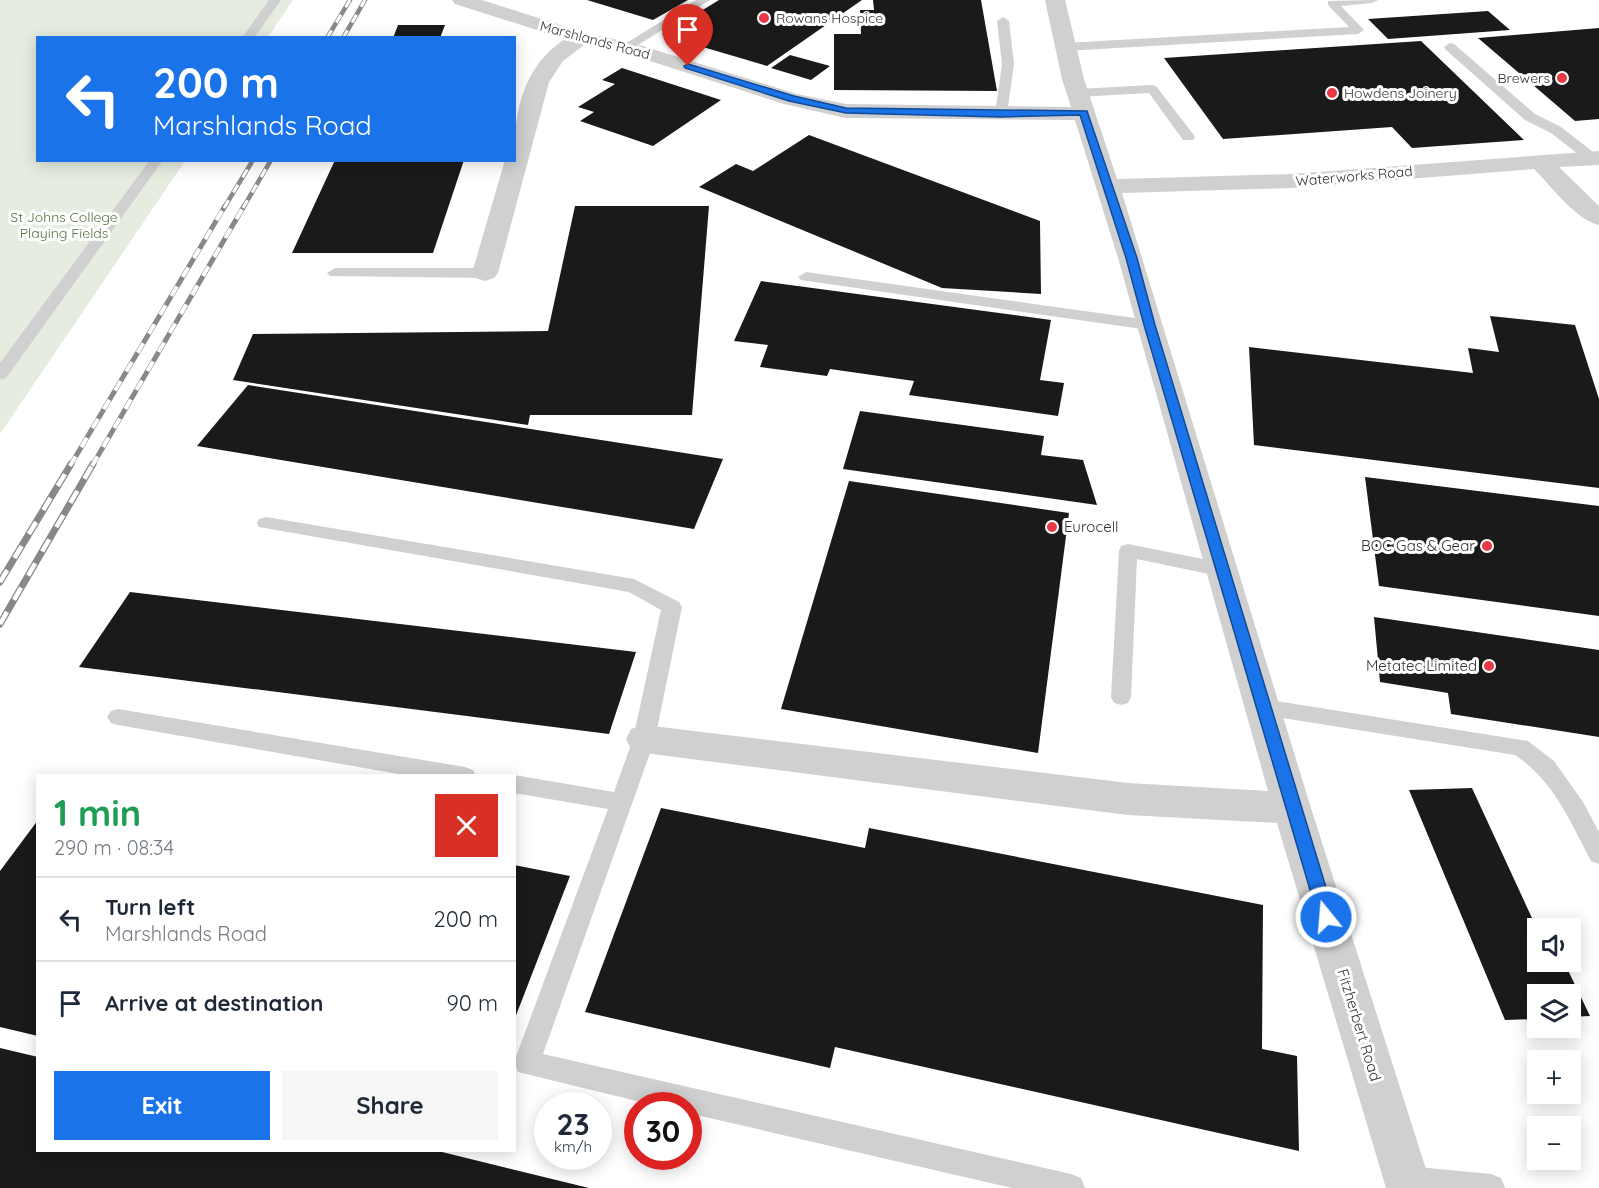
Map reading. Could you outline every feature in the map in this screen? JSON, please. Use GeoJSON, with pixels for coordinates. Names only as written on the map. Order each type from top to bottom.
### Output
{"type":"FeatureCollection","features":[{"type":"Feature","properties":{"kind":"street","name":"Marshlands Road"},"geometry":{"type":"LineString","coordinates":[[462,0],[581,38],[626,47],[792,99],[846,111],[1001,114],[1081,103]]}},
{"type":"Feature","properties":{"kind":"street","name":"Fitzherbert Road"},"geometry":{"type":"LineString","coordinates":[[1055,0],[1065,47],[1081,103],[1131,258],[1293,808],[1408,1184]]}},
{"type":"Feature","properties":{"kind":"street"},"geometry":{"type":"LineString","coordinates":[[516,161],[538,81],[545,66],[554,56],[581,38]]}},
{"type":"Feature","properties":{"kind":"street","name":"Waterworks Road"},"geometry":{"type":"LineString","coordinates":[[1108,186],[1175,188],[1238,186],[1595,158]]}},
{"type":"Feature","properties":{"kind":"street"},"geometry":{"type":"LineString","coordinates":[[1540,161],[1586,208],[1599,218]]}},
{"type":"Feature","properties":{"kind":"street"},"geometry":{"type":"LineString","coordinates":[[485,273],[516,162]]}},
{"type":"Feature","properties":{"kind":"street"},"geometry":{"type":"LineString","coordinates":[[644,739],[1128,799],[1293,808]]}},
{"type":"Feature","properties":{"kind":"lane"},"geometry":{"type":"LineString","coordinates":[[249,36],[274,0]]}},
{"type":"Feature","properties":{"kind":"lane"},"geometry":{"type":"LineString","coordinates":[[626,47],[704,0]]}},
{"type":"Feature","properties":{"kind":"lane"},"geometry":{"type":"LineString","coordinates":[[1065,47],[1358,30],[1332,3],[1372,0]]}},
{"type":"Feature","properties":{"kind":"lane"},"geometry":{"type":"LineString","coordinates":[[1001,114],[1008,64],[1003,21]]}},
{"type":"Feature","properties":{"kind":"lane"},"geometry":{"type":"LineString","coordinates":[[1450,47],[1530,117],[1556,130],[1595,158]]}},
{"type":"Feature","properties":{"kind":"lane"},"geometry":{"type":"LineString","coordinates":[[1081,103],[1152,89],[1188,137]]}},
{"type":"Feature","properties":{"kind":"lane"},"geometry":{"type":"LineString","coordinates":[[0,374],[156,162]]}},
{"type":"Feature","properties":{"kind":"lane"},"geometry":{"type":"LineString","coordinates":[[335,273],[485,273]]}},
{"type":"Feature","properties":{"kind":"lane"},"geometry":{"type":"LineString","coordinates":[[806,277],[1149,325]]}},
{"type":"Feature","properties":{"kind":"lane"},"geometry":{"type":"LineString","coordinates":[[266,523],[634,586],[672,607],[644,739],[527,1063],[1071,1188]]}},
{"type":"Feature","properties":{"kind":"lane"},"geometry":{"type":"LineString","coordinates":[[1121,697],[1128,551],[1223,570]]}},
{"type":"Feature","properties":{"kind":"lane"},"geometry":{"type":"LineString","coordinates":[[1263,707],[1520,747],[1536,755],[1558,777],[1599,854]]}},
{"type":"Feature","properties":{"kind":"lane"},"geometry":{"type":"LineString","coordinates":[[118,717],[453,774]]}},
{"type":"Feature","properties":{"kind":"lane"},"geometry":{"type":"LineString","coordinates":[[516,784],[621,802]]}},
{"type":"Feature","properties":{"kind":"lane"},"geometry":{"type":"LineString","coordinates":[[1408,1184],[1491,1188]]}},
{"type":"Feature","properties":{"kind":"green space","name":"St Johns College Playing Fields"},"geometry":{"type":"Polygon","coordinates":[[[0,0],[293,0],[269,36],[36,36],[36,162],[184,162],[0,434],[0,0]]]}},
{"type":"Feature","properties":{"kind":"building"},"geometry":{"type":"Polygon","coordinates":[[[587,0],[688,0],[653,20],[587,0]]]}},
{"type":"Feature","properties":{"kind":"building","name":"Rowans Hospice"},"geometry":{"type":"Polygon","coordinates":[[[719,0],[862,0],[767,66],[662,35],[719,0]]]}},
{"type":"Feature","properties":{"kind":"building"},"geometry":{"type":"Polygon","coordinates":[[[873,0],[981,0],[997,91],[834,90],[834,34],[861,34],[860,10],[874,10],[873,0]]]}},
{"type":"Feature","properties":{"kind":"building"},"geometry":{"type":"Polygon","coordinates":[[[1488,11],[1510,30],[1388,39],[1368,19],[1488,11]]]}},
{"type":"Feature","properties":{"kind":"building"},"geometry":{"type":"Polygon","coordinates":[[[398,25],[445,25],[441,36],[394,36],[398,25]]]}},
{"type":"Feature","properties":{"kind":"building","name":"Brewers"},"geometry":{"type":"Polygon","coordinates":[[[1599,28],[1599,119],[1575,121],[1478,38],[1599,28]]]}},
{"type":"Feature","properties":{"kind":"building","name":"Howdens Joinery"},"geometry":{"type":"Polygon","coordinates":[[[1421,41],[1524,140],[1412,148],[1392,127],[1223,139],[1164,58],[1421,41]]]}},
{"type":"Feature","properties":{"kind":"building"},"geometry":{"type":"Polygon","coordinates":[[[790,55],[830,66],[811,80],[771,68],[790,55]]]}},
{"type":"Feature","properties":{"kind":"building"},"geometry":{"type":"Polygon","coordinates":[[[622,68],[721,100],[653,146],[580,121],[594,112],[578,107],[615,84],[602,80],[622,68]]]}},
{"type":"Feature","properties":{"kind":"building"},"geometry":{"type":"Polygon","coordinates":[[[809,135],[1040,221],[1041,294],[942,288],[699,187],[736,164],[753,171],[809,135]]]}},
{"type":"Feature","properties":{"kind":"building"},"geometry":{"type":"Polygon","coordinates":[[[334,162],[463,162],[433,253],[292,253],[334,162]]]}},
{"type":"Feature","properties":{"kind":"building"},"geometry":{"type":"Polygon","coordinates":[[[575,206],[709,206],[692,415],[530,415],[528,425],[233,380],[253,334],[548,331],[575,206]]]}},
{"type":"Feature","properties":{"kind":"building"},"geometry":{"type":"Polygon","coordinates":[[[761,281],[1051,320],[1040,380],[1064,383],[1058,416],[909,395],[914,381],[830,369],[827,376],[760,367],[768,345],[734,341],[761,281]]]}},
{"type":"Feature","properties":{"kind":"building"},"geometry":{"type":"Polygon","coordinates":[[[1490,316],[1575,325],[1599,399],[1599,488],[1254,445],[1249,347],[1473,373],[1468,348],[1499,352],[1490,316]]]}},
{"type":"Feature","properties":{"kind":"building"},"geometry":{"type":"Polygon","coordinates":[[[248,385],[723,459],[694,529],[197,446],[248,385]]]}},
{"type":"Feature","properties":{"kind":"building"},"geometry":{"type":"Polygon","coordinates":[[[860,411],[1044,436],[1041,455],[1083,460],[1097,505],[843,469],[860,411]]]}},
{"type":"Feature","properties":{"kind":"building","name":"BOC Gas & Gear"},"geometry":{"type":"Polygon","coordinates":[[[1365,477],[1599,506],[1599,616],[1379,586],[1365,477]]]}},
{"type":"Feature","properties":{"kind":"building"},"geometry":{"type":"Polygon","coordinates":[[[849,481],[1069,513],[1038,753],[781,709],[849,481]]]}},
{"type":"Feature","properties":{"kind":"building"},"geometry":{"type":"Polygon","coordinates":[[[130,592],[636,652],[609,734],[79,667],[130,592]]]}},
{"type":"Feature","properties":{"kind":"building","name":"Metatec Limited"},"geometry":{"type":"Polygon","coordinates":[[[1374,617],[1599,650],[1599,737],[1451,714],[1448,693],[1380,682],[1374,617]]]}},
{"type":"Feature","properties":{"kind":"building"},"geometry":{"type":"Polygon","coordinates":[[[1472,788],[1532,918],[1527,918],[1527,972],[1569,972],[1575,984],[1527,984],[1527,1019],[1505,1020],[1409,790],[1472,788]]]}},
{"type":"Feature","properties":{"kind":"building"},"geometry":{"type":"Polygon","coordinates":[[[661,808],[865,848],[869,828],[1263,905],[1262,1049],[1297,1056],[1299,1151],[835,1047],[830,1068],[585,1012],[661,808]]]}},
{"type":"Feature","properties":{"kind":"building"},"geometry":{"type":"Polygon","coordinates":[[[36,823],[36,1036],[0,1027],[0,871],[36,823]]]}},
{"type":"Feature","properties":{"kind":"building"},"geometry":{"type":"Polygon","coordinates":[[[516,865],[570,876],[516,1015],[516,865]]]}},
{"type":"Feature","properties":{"kind":"building"},"geometry":{"type":"Polygon","coordinates":[[[1581,997],[1590,1016],[1581,1016],[1581,997]]]}},
{"type":"Feature","properties":{"kind":"building"},"geometry":{"type":"Polygon","coordinates":[[[0,1048],[36,1057],[36,1152],[442,1152],[589,1188],[0,1188],[0,1048]]]}},
{"type":"Feature","properties":{"kind":"railway"},"geometry":{"type":"LineString","coordinates":[[328,36],[350,0]]}},
{"type":"Feature","properties":{"kind":"railway"},"geometry":{"type":"LineString","coordinates":[[344,36],[365,0]]}},
{"type":"Feature","properties":{"kind":"railway"},"geometry":{"type":"LineString","coordinates":[[224,208],[252,162]]}},
{"type":"Feature","properties":{"kind":"railway"},"geometry":{"type":"LineString","coordinates":[[243,208],[270,162]]}},
{"type":"Feature","properties":{"kind":"railway"},"geometry":{"type":"LineString","coordinates":[[70,466],[225,206]]}},
{"type":"Feature","properties":{"kind":"railway"},"geometry":{"type":"LineString","coordinates":[[92,466],[244,206]]}},
{"type":"Feature","properties":{"kind":"railway"},"geometry":{"type":"LineString","coordinates":[[0,582],[71,464]]}},
{"type":"Feature","properties":{"kind":"railway"},"geometry":{"type":"LineString","coordinates":[[0,624],[93,464]]}},
{"type":"Feature","properties":{"kind":"place","name":"Rowans Hospice"},"geometry":{"type":"Point","coordinates":[764,18]}},
{"type":"Feature","properties":{"kind":"place","name":"Brewers"},"geometry":{"type":"Point","coordinates":[1562,78]}},
{"type":"Feature","properties":{"kind":"place","name":"Howdens Joinery"},"geometry":{"type":"Point","coordinates":[1332,93]}},
{"type":"Feature","properties":{"kind":"place","name":"Eurocell"},"geometry":{"type":"Point","coordinates":[1052,527]}},
{"type":"Feature","properties":{"kind":"place","name":"BOC Gas & Gear"},"geometry":{"type":"Point","coordinates":[1487,546]}},
{"type":"Feature","properties":{"kind":"place","name":"Metatec Limited"},"geometry":{"type":"Point","coordinates":[1489,666]}},
{"type":"Feature","properties":{"kind":"route"},"geometry":{"type":"LineString","coordinates":[[688,66],[792,99],[846,111],[1001,114],[1084,112],[1131,258],[1326,917]]}}]}
